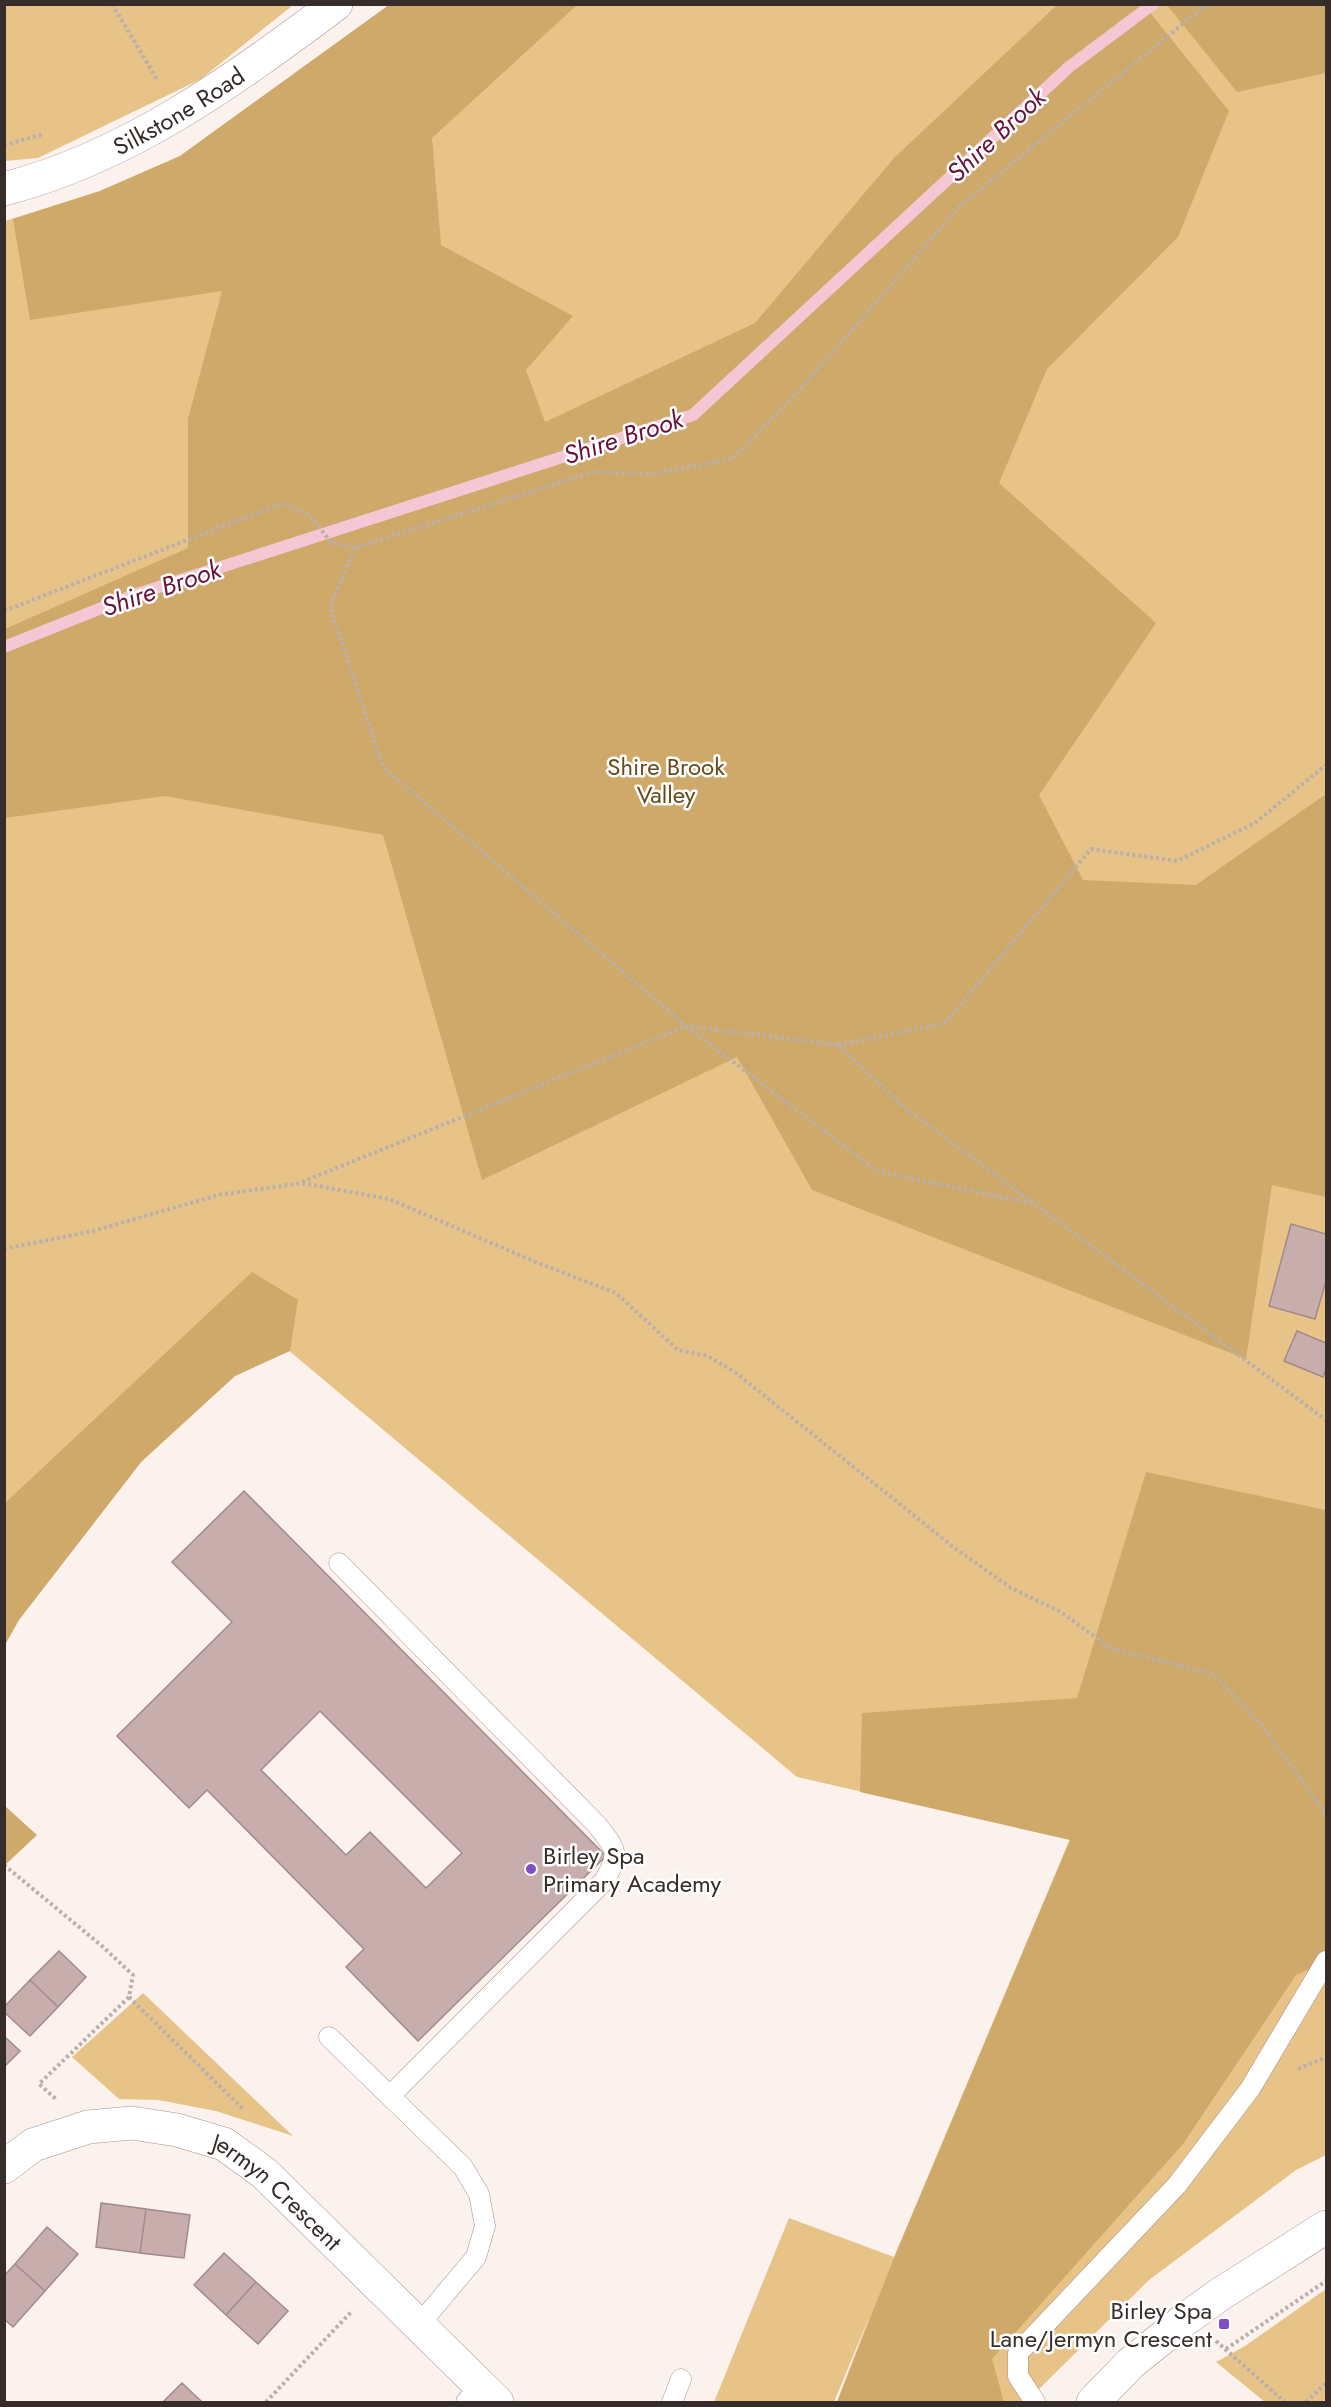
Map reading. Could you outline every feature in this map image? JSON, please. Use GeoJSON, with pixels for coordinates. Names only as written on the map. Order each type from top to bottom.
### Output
{"type":"FeatureCollection","features":[{"type":"Feature","properties":{"kind":"street","name":"Silkstone Road"},"geometry":{"type":"LineString","coordinates":[[4,189],[97,156],[178,114],[244,72],[336,4]]}},
{"type":"Feature","properties":{"kind":"street","name":"Jermyn Crescent"},"geometry":{"type":"LineString","coordinates":[[4,2167],[33,2145],[88,2127],[132,2123],[177,2130],[224,2144],[264,2173],[418,2326],[481,2397]]}},
{"type":"Feature","properties":{"kind":"street"},"geometry":{"type":"LineString","coordinates":[[1093,2403],[1131,2363],[1187,2318],[1326,2227]]}},
{"type":"Feature","properties":{"kind":"lane"},"geometry":{"type":"LineString","coordinates":[[339,1563],[597,1825],[614,1846],[614,1864],[604,1881],[390,2096]]}},
{"type":"Feature","properties":{"kind":"lane"},"geometry":{"type":"LineString","coordinates":[[1035,2403],[1018,2376],[1018,2353],[1177,2185],[1250,2089],[1326,1961]]}},
{"type":"Feature","properties":{"kind":"lane"},"geometry":{"type":"LineString","coordinates":[[329,2037],[463,2167],[479,2194],[485,2226],[476,2257],[418,2326]]}},
{"type":"Feature","properties":{"kind":"lane"},"geometry":{"type":"LineString","coordinates":[[672,2403],[681,2379]]}},
{"type":"Feature","properties":{"kind":"path"},"geometry":{"type":"LineString","coordinates":[[112,4],[178,114]]}},
{"type":"Feature","properties":{"kind":"path"},"geometry":{"type":"LineString","coordinates":[[4,611],[283,503],[309,515],[332,543],[356,548],[592,472],[651,474],[733,459],[802,387],[960,206],[1207,4]]}},
{"type":"Feature","properties":{"kind":"path"},"geometry":{"type":"LineString","coordinates":[[4,145],[50,132]]}},
{"type":"Feature","properties":{"kind":"path"},"geometry":{"type":"LineString","coordinates":[[356,548],[330,607],[384,767],[686,1026],[877,1171],[1032,1204]]}},
{"type":"Feature","properties":{"kind":"path"},"geometry":{"type":"LineString","coordinates":[[4,1249],[93,1230],[219,1195],[302,1183],[686,1026],[838,1045],[945,1023],[1091,849],[1177,861],[1255,823],[1326,765]]}},
{"type":"Feature","properties":{"kind":"path"},"geometry":{"type":"LineString","coordinates":[[838,1045],[904,1107],[1326,1420]]}},
{"type":"Feature","properties":{"kind":"path"},"geometry":{"type":"LineString","coordinates":[[302,1183],[389,1198],[538,1263],[616,1293],[678,1350],[708,1356],[736,1373],[956,1549],[1011,1588],[1061,1612],[1110,1648],[1214,1674],[1263,1727],[1326,1814]]}},
{"type":"Feature","properties":{"kind":"path"},"geometry":{"type":"LineString","coordinates":[[4,1865],[102,1946],[133,1975],[129,1997],[39,2084],[88,2127]]}},
{"type":"Feature","properties":{"kind":"path"},"geometry":{"type":"LineString","coordinates":[[129,1997],[249,2115],[243,2158]]}},
{"type":"Feature","properties":{"kind":"path"},"geometry":{"type":"LineString","coordinates":[[1226,2349],[1326,2281]]}},
{"type":"Feature","properties":{"kind":"path"},"geometry":{"type":"LineString","coordinates":[[266,2403],[376,2285]]}},
{"type":"Feature","properties":{"kind":"path"},"geometry":{"type":"LineString","coordinates":[[1187,2318],[1226,2349],[1285,2403]]}},
{"type":"Feature","properties":{"kind":"path"},"geometry":{"type":"LineString","coordinates":[[1306,2403],[1326,2383]]}},
{"type":"Feature","properties":{"kind":"green space"},"geometry":{"type":"Polygon","coordinates":[[[5,4],[293,5],[201,79],[38,158],[5,161],[5,4]]]}},
{"type":"Feature","properties":{"kind":"green space","name":"Shire Brook Valley"},"geometry":{"type":"Polygon","coordinates":[[[389,5],[1326,5],[1326,2155],[1296,2170],[1149,2280],[1026,2402],[837,2402],[870,2315],[834,2402],[714,2402],[789,2218],[894,2257],[1070,1839],[797,1777],[275,1339],[5,1587],[5,221],[100,191],[180,156],[389,5]]]}},
{"type":"Feature","properties":{"kind":"green space"},"geometry":{"type":"Polygon","coordinates":[[[389,5],[577,5],[432,138],[441,245],[573,316],[526,370],[545,422],[755,323],[894,158],[1057,5],[1144,5],[1229,111],[1178,237],[1047,369],[999,483],[1156,623],[1039,795],[1083,880],[1196,885],[1326,794],[1326,1197],[1272,1185],[1246,1359],[812,1190],[737,1057],[482,1180],[383,835],[165,796],[5,818],[5,629],[188,548],[188,419],[222,291],[30,320],[13,219],[100,191],[180,156],[389,5]]]}},
{"type":"Feature","properties":{"kind":"green space"},"geometry":{"type":"Polygon","coordinates":[[[1167,5],[1326,5],[1326,73],[1237,92],[1167,5]]]}},
{"type":"Feature","properties":{"kind":"green space"},"geometry":{"type":"Polygon","coordinates":[[[252,1272],[298,1300],[290,1351],[235,1376],[142,1461],[19,1620],[5,1645],[5,1503],[252,1272]]]}},
{"type":"Feature","properties":{"kind":"green space"},"geometry":{"type":"Polygon","coordinates":[[[1146,1472],[1326,1510],[1326,1962],[1296,1975],[1183,2144],[992,2359],[1004,2402],[837,2402],[894,2258],[1070,1840],[860,1792],[862,1713],[1077,1698],[1146,1472]]]}},
{"type":"Feature","properties":{"kind":"green space"},"geometry":{"type":"Polygon","coordinates":[[[5,1806],[37,1835],[5,1865],[5,1806]]]}},
{"type":"Feature","properties":{"kind":"green space"},"geometry":{"type":"Polygon","coordinates":[[[143,1993],[293,2136],[216,2111],[158,2100],[119,2099],[72,2057],[143,1993]]]}},
{"type":"Feature","properties":{"kind":"green space"},"geometry":{"type":"Polygon","coordinates":[[[1326,2289],[1326,2399],[1323,2402],[1265,2402],[1216,2362],[1245,2346],[1326,2289]]]}},
{"type":"Feature","properties":{"kind":"building"},"geometry":{"type":"Polygon","coordinates":[[[1291,1224],[1326,1234],[1326,1281],[1315,1319],[1269,1306],[1291,1224]]]}},
{"type":"Feature","properties":{"kind":"building"},"geometry":{"type":"Polygon","coordinates":[[[1297,1331],[1326,1343],[1326,1369],[1323,1377],[1284,1361],[1297,1331]]]}},
{"type":"Feature","properties":{"kind":"building"},"geometry":{"type":"Polygon","coordinates":[[[244,1491],[606,1856],[418,2041],[346,1967],[364,1949],[207,1790],[189,1808],[117,1736],[232,1622],[172,1562],[244,1491]],[[320,1711],[261,1770],[346,1855],[370,1832],[426,1888],[462,1853],[320,1711]]]}},
{"type":"Feature","properties":{"kind":"building"},"geometry":{"type":"Polygon","coordinates":[[[59,1951],[86,1977],[58,2007],[30,1980],[59,1951]]]}},
{"type":"Feature","properties":{"kind":"building"},"geometry":{"type":"Polygon","coordinates":[[[30,1980],[58,2007],[30,2036],[4,2012],[4,2007],[30,1980]]]}},
{"type":"Feature","properties":{"kind":"building"},"geometry":{"type":"Polygon","coordinates":[[[4,2036],[20,2051],[4,2067],[4,2036]]]}},
{"type":"Feature","properties":{"kind":"building"},"geometry":{"type":"Polygon","coordinates":[[[101,2203],[146,2209],[140,2253],[96,2247],[101,2203]]]}},
{"type":"Feature","properties":{"kind":"building"},"geometry":{"type":"Polygon","coordinates":[[[146,2209],[190,2215],[184,2258],[140,2253],[146,2209]]]}},
{"type":"Feature","properties":{"kind":"building"},"geometry":{"type":"Polygon","coordinates":[[[47,2227],[78,2254],[45,2291],[15,2264],[47,2227]]]}},
{"type":"Feature","properties":{"kind":"building"},"geometry":{"type":"Polygon","coordinates":[[[224,2253],[256,2282],[226,2315],[194,2285],[224,2253]]]}},
{"type":"Feature","properties":{"kind":"building"},"geometry":{"type":"Polygon","coordinates":[[[15,2264],[45,2291],[13,2327],[4,2319],[4,2276],[15,2264]]]}},
{"type":"Feature","properties":{"kind":"building"},"geometry":{"type":"Polygon","coordinates":[[[256,2282],[288,2311],[258,2344],[226,2315],[256,2282]]]}},
{"type":"Feature","properties":{"kind":"building"},"geometry":{"type":"Polygon","coordinates":[[[182,2383],[202,2402],[163,2402],[182,2383]]]}},
{"type":"Feature","properties":{"kind":"waterway","name":"Shire Brook"},"geometry":{"type":"LineString","coordinates":[[4,647],[134,595],[693,415],[1069,67],[1153,4]]}},
{"type":"Feature","properties":{"kind":"place","name":"Birley Spa Primary Academy"},"geometry":{"type":"Point","coordinates":[531,1869]}},
{"type":"Feature","properties":{"kind":"place","name":"Birley Spa Lane/Jermyn Crescent"},"geometry":{"type":"Point","coordinates":[1224,2324]}}]}
